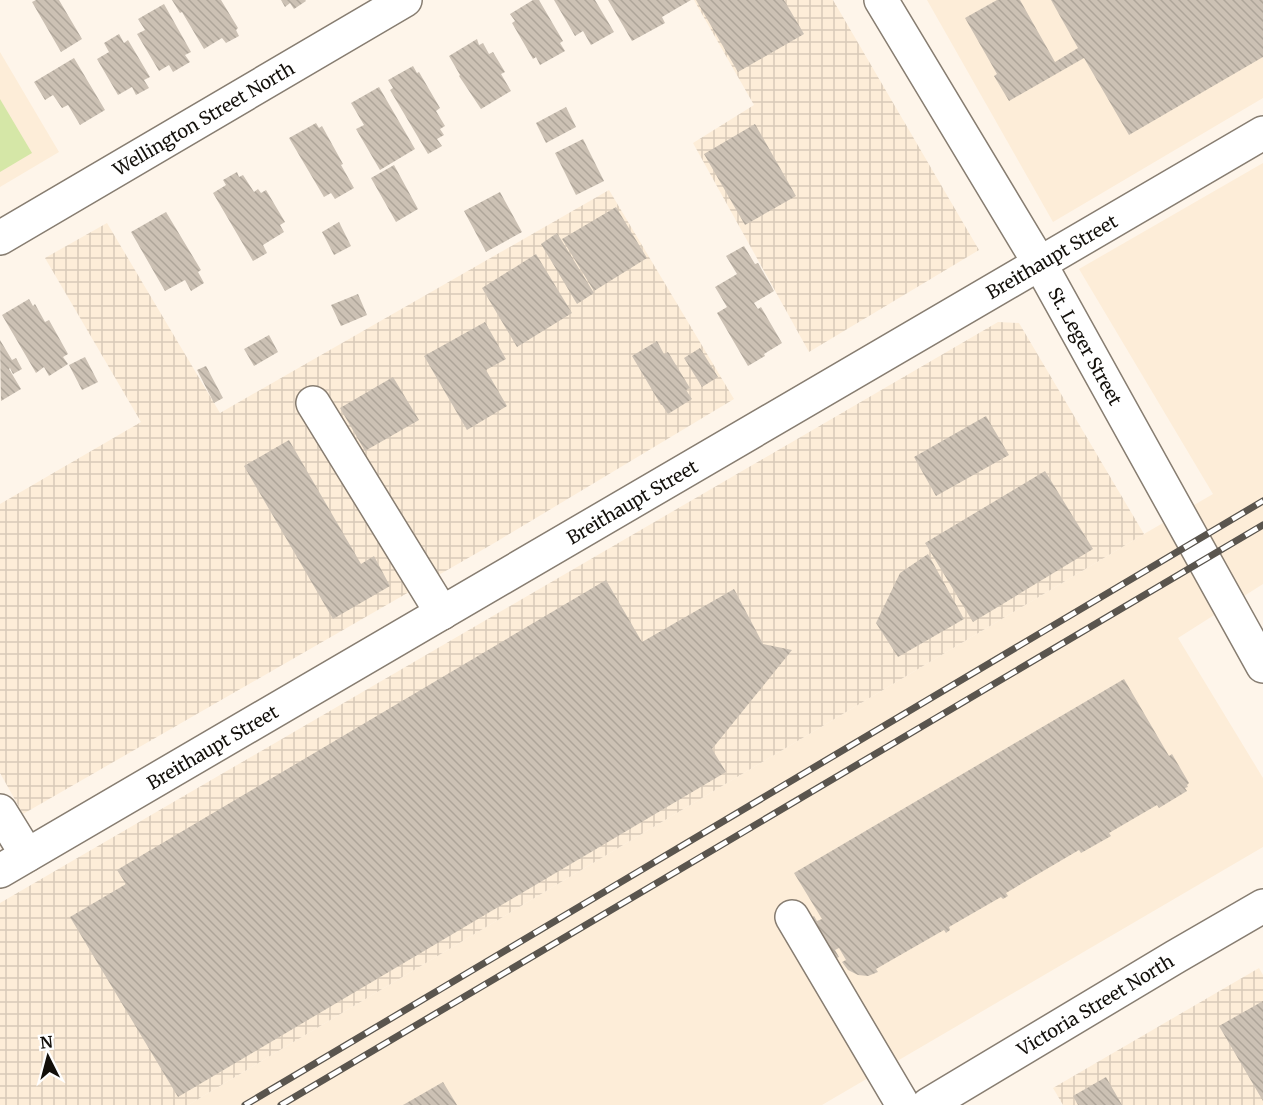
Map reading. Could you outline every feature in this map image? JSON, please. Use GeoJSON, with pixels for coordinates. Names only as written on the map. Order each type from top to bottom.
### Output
{"type":"FeatureCollection","features":[{"type":"Feature","properties":{"kind":"street","name":"Wellington Street North"},"geometry":{"type":"LineString","coordinates":[[0,238],[405,0]]}},
{"type":"Feature","properties":{"kind":"street","name":"St. Leger Street"},"geometry":{"type":"LineString","coordinates":[[881,0],[1040,264],[1263,666]]}},
{"type":"Feature","properties":{"kind":"street","name":"Breithaupt Street"},"geometry":{"type":"LineString","coordinates":[[13,863],[1263,133]]}},
{"type":"Feature","properties":{"kind":"street"},"geometry":{"type":"LineString","coordinates":[[313,403],[442,613]]}},
{"type":"Feature","properties":{"kind":"street"},"geometry":{"type":"LineString","coordinates":[[0,811],[13,863]]}},
{"type":"Feature","properties":{"kind":"street","name":"Victoria Street North"},"geometry":{"type":"LineString","coordinates":[[928,1105],[1263,906]]}},
{"type":"Feature","properties":{"kind":"street"},"geometry":{"type":"LineString","coordinates":[[792,917],[903,1105]]}},
{"type":"Feature","properties":{"kind":"shaded area"},"geometry":{"type":"Polygon","coordinates":[[[694,0],[833,0],[979,250],[809,352],[693,143],[754,105],[694,0]]]}},
{"type":"Feature","properties":{"kind":"shaded area"},"geometry":{"type":"Polygon","coordinates":[[[927,0],[1263,0],[1263,98],[1053,222],[927,0]]]}},
{"type":"Feature","properties":{"kind":"shaded area"},"geometry":{"type":"Polygon","coordinates":[[[0,52],[59,152],[0,187],[0,52]]]}},
{"type":"Feature","properties":{"kind":"shaded area"},"geometry":{"type":"Polygon","coordinates":[[[1263,163],[1263,584],[1178,638],[1263,778],[1263,847],[822,1105],[188,1105],[1213,494],[1079,269],[1263,163]]]}},
{"type":"Feature","properties":{"kind":"shaded area"},"geometry":{"type":"Polygon","coordinates":[[[609,190],[734,399],[496,542],[23,814],[0,773],[0,504],[141,422],[45,258],[107,223],[220,413],[609,190]]]}},
{"type":"Feature","properties":{"kind":"shaded area"},"geometry":{"type":"Polygon","coordinates":[[[998,322],[1019,323],[1144,534],[188,1105],[0,1105],[0,903],[998,322]]]}},
{"type":"Feature","properties":{"kind":"shaded area"},"geometry":{"type":"Polygon","coordinates":[[[1259,968],[1263,975],[1263,1105],[1063,1105],[1053,1088],[1259,968]]]}},
{"type":"Feature","properties":{"kind":"green space"},"geometry":{"type":"Polygon","coordinates":[[[0,99],[32,153],[0,172],[0,99]]]}},
{"type":"Feature","properties":{"kind":"building"},"geometry":{"type":"Polygon","coordinates":[[[59,0],[82,39],[61,52],[32,2],[59,0]]]}},
{"type":"Feature","properties":{"kind":"building"},"geometry":{"type":"Polygon","coordinates":[[[172,0],[221,0],[238,28],[236,30],[239,36],[226,43],[222,38],[204,49],[182,12],[180,13],[172,0]]]}},
{"type":"Feature","properties":{"kind":"building"},"geometry":{"type":"Polygon","coordinates":[[[281,0],[306,1],[294,9],[290,3],[285,7],[281,0]]]}},
{"type":"Feature","properties":{"kind":"building"},"geometry":{"type":"Polygon","coordinates":[[[533,0],[539,0],[563,41],[560,43],[565,51],[540,65],[536,57],[533,59],[512,23],[515,21],[510,14],[533,0]]]}},
{"type":"Feature","properties":{"kind":"building"},"geometry":{"type":"Polygon","coordinates":[[[554,0],[595,0],[614,32],[591,45],[583,31],[575,36],[554,0]]]}},
{"type":"Feature","properties":{"kind":"building"},"geometry":{"type":"Polygon","coordinates":[[[608,0],[691,0],[662,17],[665,23],[632,41],[608,0]]]}},
{"type":"Feature","properties":{"kind":"building"},"geometry":{"type":"Polygon","coordinates":[[[696,0],[784,0],[804,34],[738,72],[696,0]]]}},
{"type":"Feature","properties":{"kind":"building"},"geometry":{"type":"Polygon","coordinates":[[[997,0],[1020,0],[1055,62],[1078,48],[1051,0],[1263,0],[1263,57],[1129,135],[1084,58],[1009,101],[994,76],[997,74],[965,18],[997,0]]]}},
{"type":"Feature","properties":{"kind":"building"},"geometry":{"type":"Polygon","coordinates":[[[164,4],[191,52],[185,55],[190,62],[173,72],[169,65],[159,71],[137,34],[145,30],[138,19],[164,4]]]}},
{"type":"Feature","properties":{"kind":"building"},"geometry":{"type":"Polygon","coordinates":[[[119,34],[124,43],[128,40],[150,77],[144,80],[149,88],[136,95],[132,87],[118,95],[97,59],[109,52],[104,43],[119,34]]]}},
{"type":"Feature","properties":{"kind":"building"},"geometry":{"type":"Polygon","coordinates":[[[477,39],[479,45],[483,43],[489,54],[493,52],[505,72],[501,74],[511,91],[481,109],[449,56],[477,39]]]}},
{"type":"Feature","properties":{"kind":"building"},"geometry":{"type":"Polygon","coordinates":[[[74,58],[105,110],[80,125],[68,105],[62,108],[53,95],[45,100],[34,82],[74,58]]]}},
{"type":"Feature","properties":{"kind":"building"},"geometry":{"type":"Polygon","coordinates":[[[413,66],[417,73],[419,72],[440,108],[436,111],[445,126],[440,129],[444,135],[437,139],[442,146],[428,154],[390,90],[393,88],[388,80],[413,66]]]}},
{"type":"Feature","properties":{"kind":"building"},"geometry":{"type":"Polygon","coordinates":[[[379,87],[415,149],[380,170],[356,129],[364,125],[351,103],[379,87]]]}},
{"type":"Feature","properties":{"kind":"building"},"geometry":{"type":"Polygon","coordinates":[[[566,107],[576,127],[546,143],[536,123],[566,107]]]}},
{"type":"Feature","properties":{"kind":"building"},"geometry":{"type":"Polygon","coordinates":[[[316,123],[319,128],[322,126],[354,188],[335,199],[331,193],[324,197],[289,138],[316,123]]]}},
{"type":"Feature","properties":{"kind":"building"},"geometry":{"type":"Polygon","coordinates":[[[755,124],[796,196],[745,225],[704,154],[755,124]]]}},
{"type":"Feature","properties":{"kind":"building"},"geometry":{"type":"Polygon","coordinates":[[[583,139],[604,181],[576,195],[555,153],[583,139]]]}},
{"type":"Feature","properties":{"kind":"building"},"geometry":{"type":"Polygon","coordinates":[[[394,165],[418,209],[396,222],[371,178],[394,165]]]}},
{"type":"Feature","properties":{"kind":"building"},"geometry":{"type":"Polygon","coordinates":[[[237,172],[239,177],[243,175],[254,192],[258,189],[261,193],[266,190],[285,222],[280,225],[284,232],[263,245],[267,253],[253,261],[213,193],[226,185],[223,180],[237,172]]]}},
{"type":"Feature","properties":{"kind":"building"},"geometry":{"type":"Polygon","coordinates":[[[500,192],[522,232],[486,252],[464,211],[500,192]]]}},
{"type":"Feature","properties":{"kind":"building"},"geometry":{"type":"Polygon","coordinates":[[[616,207],[647,258],[594,291],[562,239],[616,207]]]}},
{"type":"Feature","properties":{"kind":"building"},"geometry":{"type":"Polygon","coordinates":[[[166,212],[201,270],[198,272],[204,283],[191,291],[185,280],[165,291],[131,232],[166,212]]]}},
{"type":"Feature","properties":{"kind":"building"},"geometry":{"type":"Polygon","coordinates":[[[339,222],[351,246],[334,255],[322,232],[339,222]]]}},
{"type":"Feature","properties":{"kind":"building"},"geometry":{"type":"Polygon","coordinates":[[[557,233],[594,293],[577,304],[541,244],[557,233]]]}},
{"type":"Feature","properties":{"kind":"building"},"geometry":{"type":"Polygon","coordinates":[[[744,246],[755,264],[758,263],[774,291],[754,303],[758,309],[761,307],[782,343],[748,366],[717,313],[727,307],[715,287],[737,274],[726,256],[744,246]]]}},
{"type":"Feature","properties":{"kind":"building"},"geometry":{"type":"Polygon","coordinates":[[[536,254],[572,313],[517,347],[482,288],[536,254]]]}},
{"type":"Feature","properties":{"kind":"building"},"geometry":{"type":"Polygon","coordinates":[[[358,294],[367,315],[341,326],[331,305],[358,294]]]}},
{"type":"Feature","properties":{"kind":"building"},"geometry":{"type":"Polygon","coordinates":[[[29,299],[33,306],[35,304],[45,322],[49,320],[68,354],[63,357],[68,364],[49,376],[44,367],[36,373],[2,315],[29,299]]]}},
{"type":"Feature","properties":{"kind":"building"},"geometry":{"type":"Polygon","coordinates":[[[485,322],[506,359],[486,370],[507,406],[467,430],[424,356],[485,322]]]}},
{"type":"Feature","properties":{"kind":"building"},"geometry":{"type":"Polygon","coordinates":[[[269,335],[278,352],[254,366],[244,349],[269,335]]]}},
{"type":"Feature","properties":{"kind":"building"},"geometry":{"type":"Polygon","coordinates":[[[0,340],[12,360],[16,358],[22,369],[13,374],[9,369],[21,389],[1,401],[0,340]]]}},
{"type":"Feature","properties":{"kind":"building"},"geometry":{"type":"Polygon","coordinates":[[[657,341],[664,354],[668,352],[690,388],[686,390],[692,399],[668,414],[632,356],[657,341]]]}},
{"type":"Feature","properties":{"kind":"building"},"geometry":{"type":"Polygon","coordinates":[[[700,348],[718,377],[702,387],[684,358],[700,348]]]}},
{"type":"Feature","properties":{"kind":"building"},"geometry":{"type":"Polygon","coordinates":[[[85,357],[98,382],[82,390],[69,365],[85,357]]]}},
{"type":"Feature","properties":{"kind":"building"},"geometry":{"type":"Polygon","coordinates":[[[206,366],[223,398],[214,403],[197,370],[206,366]]]}},
{"type":"Feature","properties":{"kind":"building"},"geometry":{"type":"Polygon","coordinates":[[[393,377],[419,420],[365,451],[340,408],[393,377]]]}},
{"type":"Feature","properties":{"kind":"building"},"geometry":{"type":"Polygon","coordinates":[[[986,416],[1009,455],[936,496],[914,457],[986,416]]]}},
{"type":"Feature","properties":{"kind":"building"},"geometry":{"type":"Polygon","coordinates":[[[289,440],[361,564],[374,556],[390,586],[333,619],[244,466],[289,440]]]}},
{"type":"Feature","properties":{"kind":"building"},"geometry":{"type":"Polygon","coordinates":[[[1045,471],[1093,549],[973,622],[925,543],[1045,471]]]}},
{"type":"Feature","properties":{"kind":"building"},"geometry":{"type":"Polygon","coordinates":[[[928,554],[964,619],[898,657],[876,623],[900,573],[928,554]]]}},
{"type":"Feature","properties":{"kind":"building"},"geometry":{"type":"Polygon","coordinates":[[[606,580],[642,642],[734,589],[763,644],[792,650],[712,749],[726,772],[178,1097],[70,917],[126,884],[117,870],[606,580]]]}},
{"type":"Feature","properties":{"kind":"building"},"geometry":{"type":"Polygon","coordinates":[[[1124,679],[1169,756],[1172,754],[1189,783],[1185,788],[1187,791],[1159,808],[1157,805],[1109,833],[1111,836],[1081,853],[1079,850],[1006,893],[1008,896],[1003,899],[1001,897],[949,927],[950,930],[946,933],[944,930],[876,969],[878,972],[868,976],[858,975],[848,970],[842,962],[846,960],[839,948],[835,950],[839,957],[831,961],[807,921],[814,916],[817,921],[822,919],[794,873],[1124,679]]]}},
{"type":"Feature","properties":{"kind":"building"},"geometry":{"type":"Polygon","coordinates":[[[1263,1001],[1263,1101],[1219,1026],[1263,1001]]]}},
{"type":"Feature","properties":{"kind":"building"},"geometry":{"type":"Polygon","coordinates":[[[1106,1077],[1122,1105],[1078,1105],[1073,1096],[1106,1077]]]}},
{"type":"Feature","properties":{"kind":"building"},"geometry":{"type":"Polygon","coordinates":[[[443,1082],[457,1105],[403,1105],[443,1082]]]}},
{"type":"Feature","properties":{"kind":"railway"},"geometry":{"type":"LineString","coordinates":[[245,1105],[1263,501]]}},
{"type":"Feature","properties":{"kind":"railway"},"geometry":{"type":"LineString","coordinates":[[281,1105],[1263,525]]}}]}
